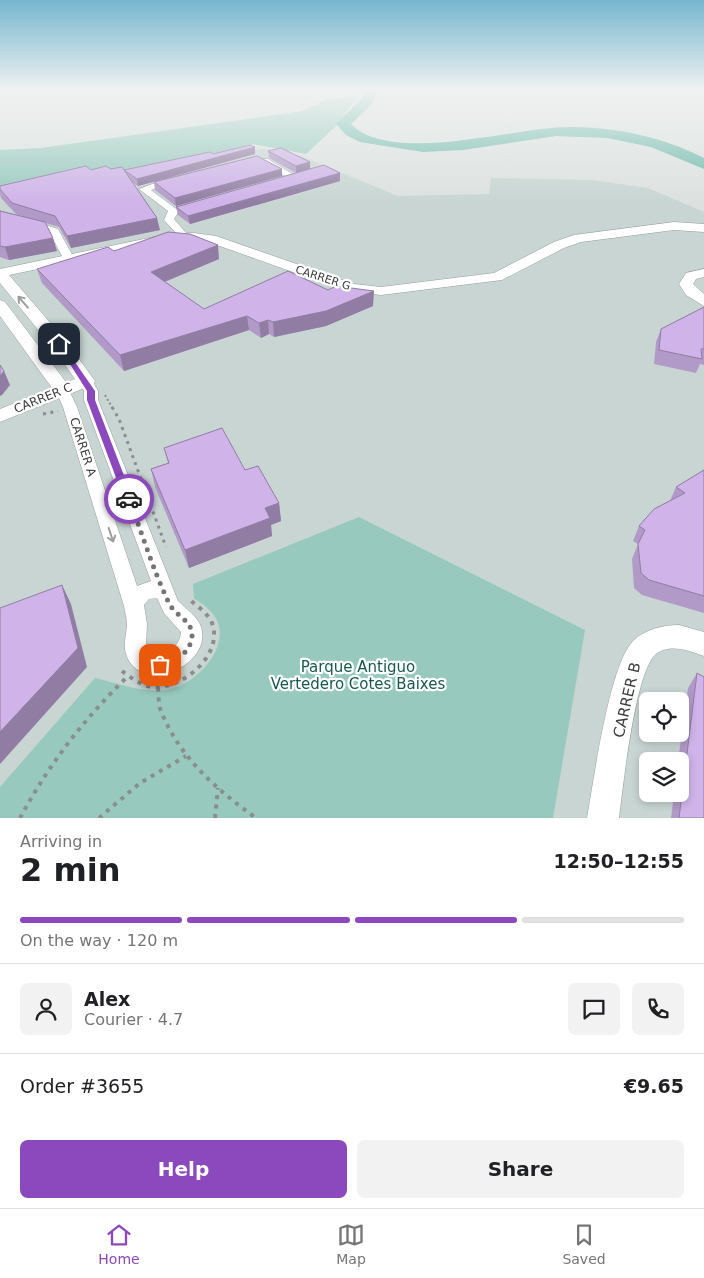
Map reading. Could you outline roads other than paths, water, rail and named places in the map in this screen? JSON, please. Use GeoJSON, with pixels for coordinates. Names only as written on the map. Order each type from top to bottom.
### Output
{"type":"FeatureCollection","features":[{"type":"Feature","properties":{"kind":"street"},"geometry":{"type":"LineString","coordinates":[[254,159],[262,159],[298,177],[276,183]]}},
{"type":"Feature","properties":{"kind":"street"},"geometry":{"type":"LineString","coordinates":[[181,237],[182,234],[169,220],[178,210],[144,189],[182,177]]}},
{"type":"Feature","properties":{"kind":"street"},"geometry":{"type":"LineString","coordinates":[[0,214],[54,231],[68,258]]}},
{"type":"Feature","properties":{"kind":"street","name":"CARRER G"},"geometry":{"type":"LineString","coordinates":[[0,274],[68,258],[181,237],[209,238],[352,288],[381,291],[497,277],[558,245],[579,238],[674,226],[704,228]]}},
{"type":"Feature","properties":{"kind":"street"},"geometry":{"type":"LineString","coordinates":[[704,273],[691,276],[686,284],[691,292],[704,300]]}},
{"type":"Feature","properties":{"kind":"street","name":"CARRER A"},"geometry":{"type":"LineString","coordinates":[[0,274],[59,344],[91,391],[91,400],[171,608],[187,622],[192,636],[185,652],[170,663],[150,664],[142,661],[137,654],[134,646],[137,618],[134,606],[70,407],[62,390],[0,305]]}},
{"type":"Feature","properties":{"kind":"street","name":"CARRER C"},"geometry":{"type":"LineString","coordinates":[[0,416],[86,381]]}},
{"type":"Feature","properties":{"kind":"street"},"geometry":{"type":"LineString","coordinates":[[134,606],[137,598],[147,590],[154,588],[164,591]]}},
{"type":"Feature","properties":{"kind":"street","name":"CARRER B"},"geometry":{"type":"LineString","coordinates":[[602,818],[630,677],[640,652],[650,643],[662,638],[687,638],[704,644]]}},
{"type":"Feature","properties":{"kind":"waterway"},"geometry":{"type":"LineString","coordinates":[[346,128],[360,138],[371,141],[423,148],[463,145],[556,131],[589,132],[624,136],[657,144],[673,149],[704,164]]}},
{"type":"Feature","properties":{"kind":"park label","name":"Parque Antiguo Vertedero Cotes Baixes"},"geometry":{"type":"Point","coordinates":[358,676]}}]}
